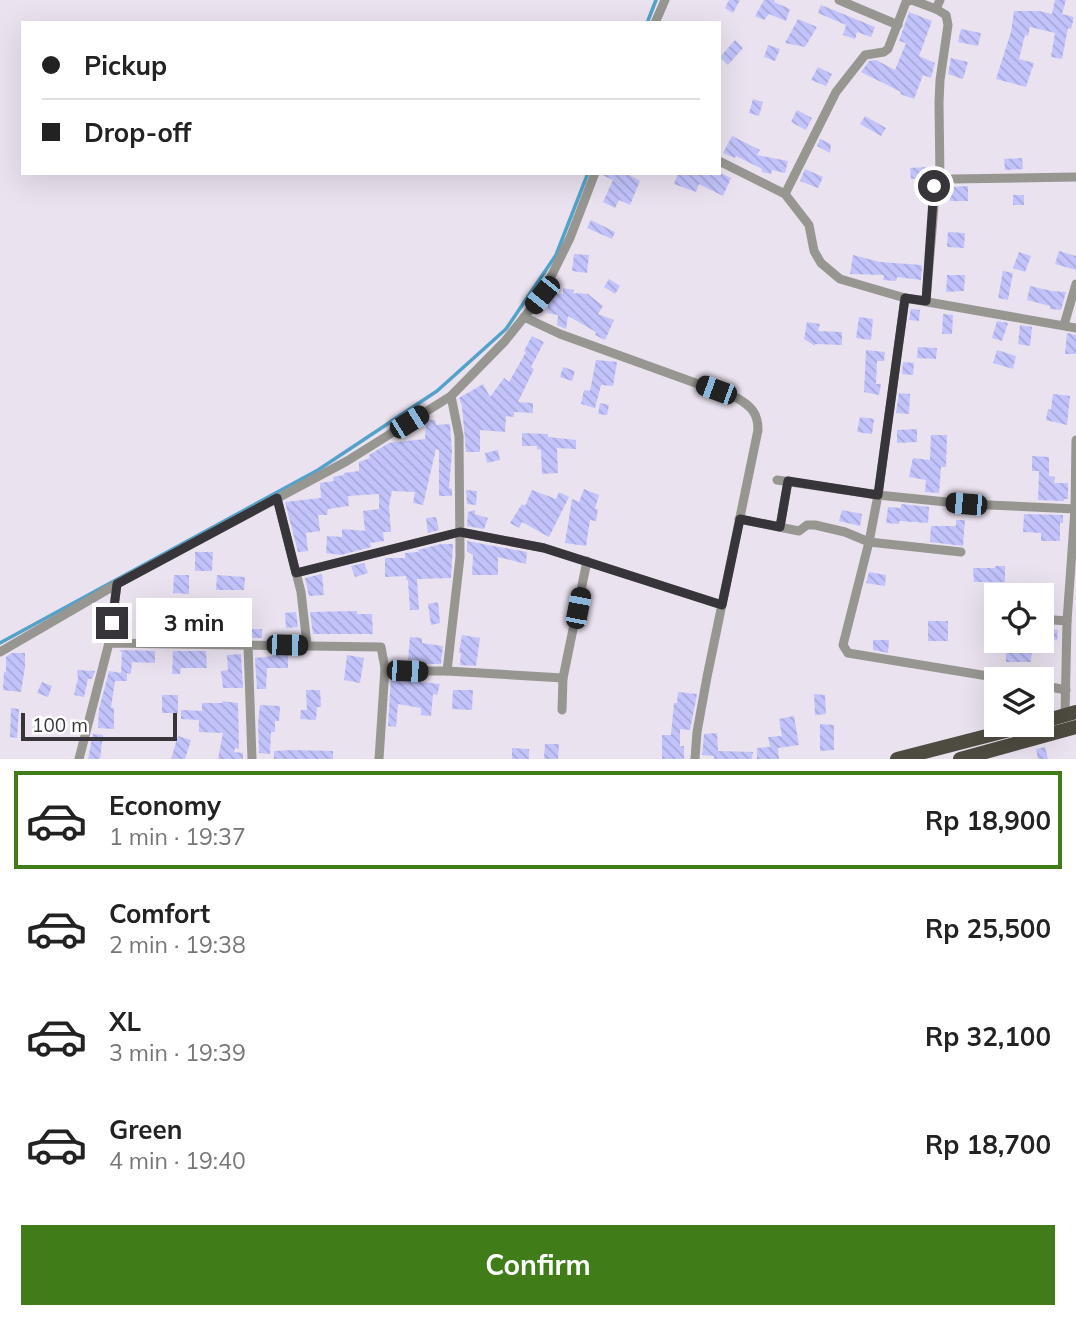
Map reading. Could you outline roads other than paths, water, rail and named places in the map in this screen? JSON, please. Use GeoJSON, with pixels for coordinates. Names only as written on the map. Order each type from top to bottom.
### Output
{"type":"FeatureCollection","features":[{"type":"Feature","properties":{"kind":"highway"},"geometry":{"type":"LineString","coordinates":[[960,759],[1076,727]]}},
{"type":"Feature","properties":{"kind":"highway"},"geometry":{"type":"LineString","coordinates":[[897,759],[984,737]]}},
{"type":"Feature","properties":{"kind":"street"},"geometry":{"type":"LineString","coordinates":[[656,21],[665,0]]}},
{"type":"Feature","properties":{"kind":"street"},"geometry":{"type":"LineString","coordinates":[[839,0],[898,25]]}},
{"type":"Feature","properties":{"kind":"street"},"geometry":{"type":"LineString","coordinates":[[785,194],[836,92],[865,55],[888,49],[906,2],[911,0],[938,4],[946,15],[948,25],[940,80],[940,180]]}},
{"type":"Feature","properties":{"kind":"street"},"geometry":{"type":"LineString","coordinates":[[721,163],[785,194],[808,225],[814,251],[821,263],[840,279],[905,298],[1076,328]]}},
{"type":"Feature","properties":{"kind":"street"},"geometry":{"type":"LineString","coordinates":[[0,652],[117,584],[347,461],[451,396],[505,341],[542,295],[594,175]]}},
{"type":"Feature","properties":{"kind":"street"},"geometry":{"type":"LineString","coordinates":[[926,301],[934,186],[940,180],[1076,177]]}},
{"type":"Feature","properties":{"kind":"street"},"geometry":{"type":"LineString","coordinates":[[1064,326],[1076,284]]}},
{"type":"Feature","properties":{"kind":"street"},"geometry":{"type":"LineString","coordinates":[[905,298],[878,495],[843,645],[848,653],[984,675]]}},
{"type":"Feature","properties":{"kind":"street"},"geometry":{"type":"LineString","coordinates":[[524,317],[560,334],[737,398],[756,414],[758,430],[697,732],[695,759]]}},
{"type":"Feature","properties":{"kind":"street"},"geometry":{"type":"LineString","coordinates":[[447,671],[460,557],[459,436],[451,396]]}},
{"type":"Feature","properties":{"kind":"street"},"geometry":{"type":"LineString","coordinates":[[1070,713],[1066,690],[1067,621],[1076,509],[1076,440]]}},
{"type":"Feature","properties":{"kind":"street"},"geometry":{"type":"LineString","coordinates":[[776,480],[966,504],[1076,509]]}},
{"type":"Feature","properties":{"kind":"street"},"geometry":{"type":"LineString","coordinates":[[780,527],[788,481]]}},
{"type":"Feature","properties":{"kind":"street"},"geometry":{"type":"LineString","coordinates":[[277,498],[296,573],[307,645]]}},
{"type":"Feature","properties":{"kind":"street"},"geometry":{"type":"LineString","coordinates":[[740,519],[799,531],[807,525],[815,525],[845,532],[869,542],[961,552]]}},
{"type":"Feature","properties":{"kind":"street"},"geometry":{"type":"LineString","coordinates":[[296,573],[460,532],[544,548],[722,605]]}},
{"type":"Feature","properties":{"kind":"street"},"geometry":{"type":"LineString","coordinates":[[562,710],[564,678],[587,561]]}},
{"type":"Feature","properties":{"kind":"street"},"geometry":{"type":"LineString","coordinates":[[79,759],[109,643],[117,584]]}},
{"type":"Feature","properties":{"kind":"street"},"geometry":{"type":"LineString","coordinates":[[1054,620],[1067,621]]}},
{"type":"Feature","properties":{"kind":"street"},"geometry":{"type":"LineString","coordinates":[[109,643],[381,648],[385,668],[379,759]]}},
{"type":"Feature","properties":{"kind":"street"},"geometry":{"type":"LineString","coordinates":[[248,645],[252,759]]}},
{"type":"Feature","properties":{"kind":"street"},"geometry":{"type":"LineString","coordinates":[[385,668],[564,678]]}},
{"type":"Feature","properties":{"kind":"street"},"geometry":{"type":"LineString","coordinates":[[1054,688],[1066,690]]}},
{"type":"Feature","properties":{"kind":"waterway"},"geometry":{"type":"LineString","coordinates":[[648,21],[656,0]]}},
{"type":"Feature","properties":{"kind":"waterway"},"geometry":{"type":"LineString","coordinates":[[0,643],[318,470],[437,391],[506,329],[556,255],[587,175]]}}]}
